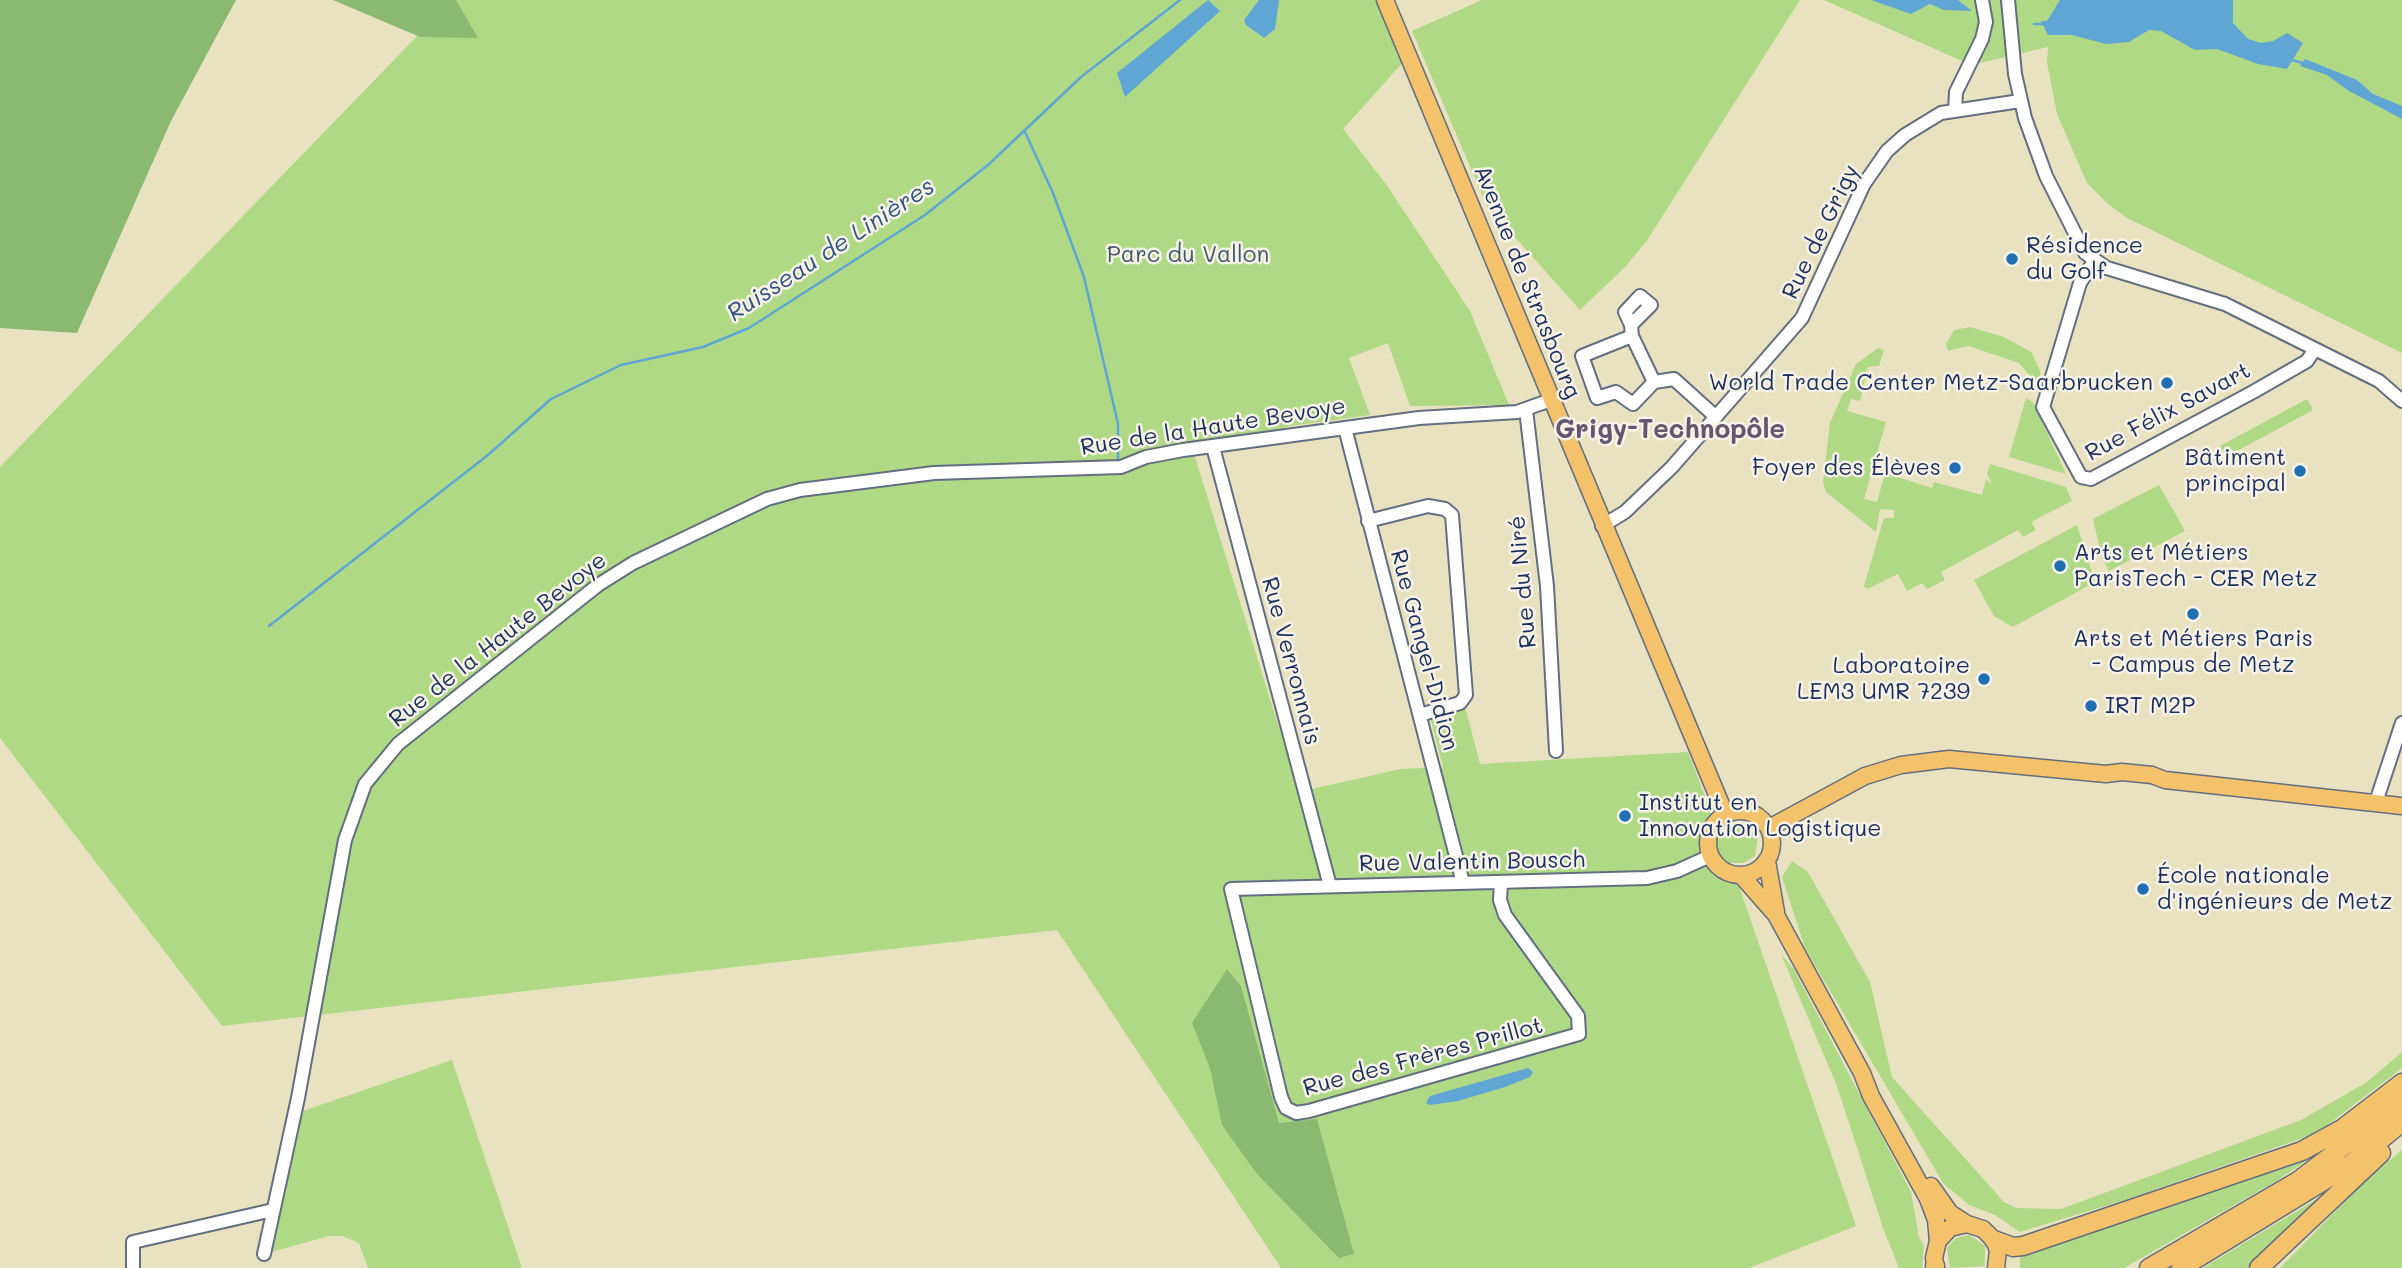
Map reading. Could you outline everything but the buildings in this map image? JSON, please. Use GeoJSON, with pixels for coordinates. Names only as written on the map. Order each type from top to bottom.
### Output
{"type":"FeatureCollection","features":[{"type":"Feature","properties":{"kind":"highway"},"geometry":{"type":"LineString","coordinates":[[1994,1240],[2013,1247],[2023,1246],[2302,1151],[2342,1129],[2402,1083]]}},
{"type":"Feature","properties":{"kind":"highway"},"geometry":{"type":"LineString","coordinates":[[2149,1268],[2298,1181],[2402,1102]]}},
{"type":"Feature","properties":{"kind":"highway"},"geometry":{"type":"LineString","coordinates":[[2181,1268],[2351,1164],[2402,1122]]}},
{"type":"Feature","properties":{"kind":"highway"},"geometry":{"type":"LineString","coordinates":[[2259,1268],[2402,1133]]}},
{"type":"Feature","properties":{"kind":"main road","name":"Avenue de Strasbourg"},"geometry":{"type":"LineString","coordinates":[[1385,0],[1602,526],[1725,814]]}},
{"type":"Feature","properties":{"kind":"main road"},"geometry":{"type":"LineString","coordinates":[[1769,828],[1865,776],[1916,762],[1957,760],[2106,774],[2121,780],[2151,783],[2165,780],[2402,806]]}},
{"type":"Feature","properties":{"kind":"main road"},"geometry":{"type":"LineString","coordinates":[[1767,861],[1755,871],[1741,875],[1723,870],[1710,856],[1708,835],[1714,823],[1725,814],[1750,812],[1769,828],[1772,845],[1767,861],[1776,915]]}},
{"type":"Feature","properties":{"kind":"main road"},"geometry":{"type":"LineString","coordinates":[[1741,875],[1776,915],[1862,1073],[1944,1206],[1967,1224],[1983,1229],[1994,1240],[1997,1250],[1996,1268]]}},
{"type":"Feature","properties":{"kind":"main road"},"geometry":{"type":"LineString","coordinates":[[1862,1073],[1871,1097],[1928,1199],[1936,1220],[1938,1241],[1935,1267]]}},
{"type":"Feature","properties":{"kind":"main road"},"geometry":{"type":"LineString","coordinates":[[1938,1241],[1950,1228],[1967,1224]]}},
{"type":"Feature","properties":{"kind":"street"},"geometry":{"type":"LineString","coordinates":[[1955,110],[1956,92],[1982,39],[1986,22],[1982,0]]}},
{"type":"Feature","properties":{"kind":"street"},"geometry":{"type":"LineString","coordinates":[[2008,5],[2020,101],[2046,176],[2078,244],[2094,261],[2225,304],[2379,381],[2402,401]]}},
{"type":"Feature","properties":{"kind":"street","name":"Rue de Grigy"},"geometry":{"type":"LineString","coordinates":[[1602,526],[1634,503],[1672,467],[1802,318],[1864,184],[1887,151],[1933,116],[1955,110],[2020,101]]}},
{"type":"Feature","properties":{"kind":"street","name":"Rue Félix Savart"},"geometry":{"type":"LineString","coordinates":[[2094,261],[2080,283],[2042,407],[2074,469],[2081,477],[2091,479],[2221,409],[2307,361],[2315,349]]}},
{"type":"Feature","properties":{"kind":"street"},"geometry":{"type":"LineString","coordinates":[[1654,382],[1631,331],[1582,356],[1597,398],[1616,392],[1633,404],[1654,382],[1674,379],[1716,417]]}},
{"type":"Feature","properties":{"kind":"street","name":"Rue de la Haute Bevoye"},"geometry":{"type":"LineString","coordinates":[[264,1254],[311,1035],[345,840],[355,807],[378,767],[398,744],[598,584],[633,563],[766,499],[800,490],[934,474],[1121,467],[1146,457],[1345,428],[1449,415],[1526,410],[1551,400]]}},
{"type":"Feature","properties":{"kind":"street","name":"Rue du Niré"},"geometry":{"type":"LineString","coordinates":[[1526,410],[1547,586],[1556,751]]}},
{"type":"Feature","properties":{"kind":"street","name":"Rue Gangel-Didion"},"geometry":{"type":"LineString","coordinates":[[1345,428],[1463,883]]}},
{"type":"Feature","properties":{"kind":"street","name":"Rue Verronnais"},"geometry":{"type":"LineString","coordinates":[[1213,447],[1330,886]]}},
{"type":"Feature","properties":{"kind":"street"},"geometry":{"type":"LineString","coordinates":[[1368,521],[1428,506],[1446,509],[1452,515],[1466,695],[1460,703],[1420,715]]}},
{"type":"Feature","properties":{"kind":"street"},"geometry":{"type":"LineString","coordinates":[[2375,803],[2402,723]]}},
{"type":"Feature","properties":{"kind":"street","name":"Rue Valentin Bousch"},"geometry":{"type":"LineString","coordinates":[[1231,889],[1647,878],[1676,871],[1710,856]]}},
{"type":"Feature","properties":{"kind":"street","name":"Rue des Frères Prillot"},"geometry":{"type":"LineString","coordinates":[[1231,889],[1280,1097],[1286,1108],[1296,1113],[1579,1034],[1578,1016],[1505,915],[1500,900],[1502,883]]}},
{"type":"Feature","properties":{"kind":"street"},"geometry":{"type":"LineString","coordinates":[[133,1268],[133,1242],[273,1210]]}},
{"type":"Feature","properties":{"kind":"green space"},"geometry":{"type":"Polygon","coordinates":[[[0,0],[236,0],[171,121],[77,333],[0,328],[0,0]]]}},
{"type":"Feature","properties":{"kind":"green space"},"geometry":{"type":"Polygon","coordinates":[[[333,0],[456,0],[478,38],[420,37],[333,0]]]}},
{"type":"Feature","properties":{"kind":"green space","name":"Parc du Vallon"},"geometry":{"type":"Polygon","coordinates":[[[452,0],[1379,0],[1405,60],[1343,129],[1386,184],[1470,311],[1509,405],[1410,406],[1388,343],[1349,358],[1370,415],[1290,426],[1194,454],[1299,792],[1400,769],[1443,767],[1430,717],[1465,706],[1480,764],[1688,752],[1719,833],[1737,822],[1750,825],[1758,836],[1755,856],[1743,863],[1731,863],[1856,1226],[1749,1268],[1281,1268],[1057,930],[222,1026],[0,738],[0,467],[452,0]]]}},
{"type":"Feature","properties":{"kind":"green space"},"geometry":{"type":"Polygon","coordinates":[[[1482,0],[1800,0],[1646,242],[1625,267],[1580,310],[1487,206],[1412,31],[1482,0]]]}},
{"type":"Feature","properties":{"kind":"green space"},"geometry":{"type":"Polygon","coordinates":[[[1824,0],[2402,0],[2402,353],[2127,218],[2108,204],[2087,183],[2057,114],[2047,63],[2048,47],[1971,65],[1824,0]]]}},
{"type":"Feature","properties":{"kind":"green space"},"geometry":{"type":"Polygon","coordinates":[[[1970,327],[2004,337],[2031,352],[2040,371],[2041,387],[2032,388],[2031,377],[2019,363],[1968,346],[1948,351],[1946,344],[1954,330],[1970,327]]]}},
{"type":"Feature","properties":{"kind":"green space"},"geometry":{"type":"Polygon","coordinates":[[[1878,348],[1884,350],[1879,366],[1868,367],[1860,401],[1851,399],[1847,411],[1886,422],[1864,499],[1877,502],[1885,473],[1932,488],[1934,482],[1982,495],[1986,479],[1992,484],[1987,474],[1990,464],[2066,487],[2072,501],[2031,522],[2036,530],[2023,537],[2018,530],[1941,572],[1945,580],[1927,589],[1922,583],[1907,591],[1898,574],[1867,589],[1864,586],[1883,521],[1885,518],[1894,518],[1894,510],[1880,509],[1876,532],[1826,492],[1823,482],[1830,423],[1856,364],[1878,348]]]}},
{"type":"Feature","properties":{"kind":"green space"},"geometry":{"type":"Polygon","coordinates":[[[2026,398],[2033,402],[2066,474],[2009,457],[2026,398]]]}},
{"type":"Feature","properties":{"kind":"green space"},"geometry":{"type":"Polygon","coordinates":[[[2307,399],[2313,410],[2226,457],[2220,446],[2307,399]]]}},
{"type":"Feature","properties":{"kind":"green space"},"geometry":{"type":"Polygon","coordinates":[[[2159,485],[2185,531],[2109,571],[2102,558],[2093,519],[2159,485]]]}},
{"type":"Feature","properties":{"kind":"green space"},"geometry":{"type":"Polygon","coordinates":[[[2077,525],[2095,582],[2013,627],[1994,616],[1974,580],[2077,525]]]}},
{"type":"Feature","properties":{"kind":"green space"},"geometry":{"type":"Polygon","coordinates":[[[1792,861],[1808,872],[1870,982],[1892,1077],[2004,1202],[2016,1208],[2061,1209],[2301,1120],[2367,1082],[2402,1052],[2402,1068],[2317,1133],[2125,1200],[2020,1232],[1995,1215],[1969,1205],[1943,1183],[1805,948],[1782,877],[1792,861]]]}},
{"type":"Feature","properties":{"kind":"green space"},"geometry":{"type":"Polygon","coordinates":[[[1781,954],[1793,968],[1911,1192],[1919,1237],[1924,1246],[1922,1268],[1899,1268],[1883,1228],[1837,1086],[1781,954]]]}},
{"type":"Feature","properties":{"kind":"green space"},"geometry":{"type":"Polygon","coordinates":[[[1227,969],[1241,986],[1279,1123],[1317,1119],[1354,1254],[1339,1258],[1257,1174],[1222,1125],[1210,1068],[1192,1023],[1227,969]]]}},
{"type":"Feature","properties":{"kind":"green space"},"geometry":{"type":"Polygon","coordinates":[[[452,1060],[522,1268],[368,1268],[359,1243],[342,1236],[329,1236],[264,1254],[297,1113],[452,1060]]]}},
{"type":"Feature","properties":{"kind":"green space"},"geometry":{"type":"Polygon","coordinates":[[[2331,1144],[2278,1180],[2124,1268],[2020,1268],[2020,1256],[2331,1144]]]}},
{"type":"Feature","properties":{"kind":"green space"},"geometry":{"type":"Polygon","coordinates":[[[2402,1150],[2402,1268],[2280,1268],[2365,1181],[2402,1150]]]}},
{"type":"Feature","properties":{"kind":"green space"},"geometry":{"type":"Polygon","coordinates":[[[2320,1197],[2324,1199],[2247,1268],[2203,1268],[2320,1197]]]}},
{"type":"Feature","properties":{"kind":"green space"},"geometry":{"type":"Polygon","coordinates":[[[1969,1235],[1985,1246],[1985,1266],[1950,1268],[1947,1248],[1956,1238],[1969,1235]]]}},
{"type":"Feature","properties":{"kind":"water"},"geometry":{"type":"Polygon","coordinates":[[[1208,0],[1220,11],[1125,97],[1117,73],[1208,0]]]}},
{"type":"Feature","properties":{"kind":"water"},"geometry":{"type":"Polygon","coordinates":[[[1259,0],[1279,0],[1275,29],[1264,38],[1246,25],[1244,20],[1259,0]]]}},
{"type":"Feature","properties":{"kind":"water"},"geometry":{"type":"Polygon","coordinates":[[[1871,0],[1958,0],[1972,11],[1944,10],[1930,4],[1911,14],[1871,0]]]}},
{"type":"Feature","properties":{"kind":"water"},"geometry":{"type":"Polygon","coordinates":[[[2060,0],[2233,0],[2233,23],[2248,39],[2261,43],[2273,41],[2287,33],[2303,43],[2287,69],[2258,64],[2217,49],[2195,50],[2161,31],[2149,30],[2129,42],[2106,44],[2072,35],[2048,35],[2041,21],[2047,21],[2060,0]]]}},
{"type":"Feature","properties":{"kind":"water"},"geometry":{"type":"Polygon","coordinates":[[[2305,59],[2357,80],[2373,94],[2402,106],[2402,119],[2349,91],[2327,75],[2300,66],[2305,59]]]}},
{"type":"Feature","properties":{"kind":"water"},"geometry":{"type":"Polygon","coordinates":[[[1528,1068],[1533,1072],[1530,1077],[1505,1087],[1458,1101],[1430,1105],[1426,1103],[1430,1096],[1528,1068]]]}},
{"type":"Feature","properties":{"kind":"waterway","name":"Ruisseau de Linières"},"geometry":{"type":"LineString","coordinates":[[269,626],[488,455],[551,399],[621,365],[703,347],[749,328],[925,215],[988,165],[1081,77],[1180,0]]}},
{"type":"Feature","properties":{"kind":"waterway"},"geometry":{"type":"LineString","coordinates":[[2034,24],[2043,24]]}},
{"type":"Feature","properties":{"kind":"waterway"},"geometry":{"type":"LineString","coordinates":[[2292,60],[2306,64]]}},
{"type":"Feature","properties":{"kind":"waterway"},"geometry":{"type":"LineString","coordinates":[[1025,132],[1053,193],[1084,277],[1118,424],[1118,459]]}},
{"type":"Feature","properties":{"kind":"place","name":"Résidence du Golf"},"geometry":{"type":"Point","coordinates":[2012,259]}},
{"type":"Feature","properties":{"kind":"place","name":"World Trade Center Metz-Saarbrucken"},"geometry":{"type":"Point","coordinates":[2167,383]}},
{"type":"Feature","properties":{"kind":"place","name":"Foyer des Élèves"},"geometry":{"type":"Point","coordinates":[1955,468]}},
{"type":"Feature","properties":{"kind":"place","name":"Bâtiment principal"},"geometry":{"type":"Point","coordinates":[2300,471]}},
{"type":"Feature","properties":{"kind":"place","name":"Arts et Métiers ParisTech - CER Metz"},"geometry":{"type":"Point","coordinates":[2060,566]}},
{"type":"Feature","properties":{"kind":"place","name":"Arts et Métiers Paris - Campus de Metz"},"geometry":{"type":"Point","coordinates":[2193,614]}},
{"type":"Feature","properties":{"kind":"place","name":"Laboratoire LEM3 UMR 7239"},"geometry":{"type":"Point","coordinates":[1984,679]}},
{"type":"Feature","properties":{"kind":"place","name":"IRT M2P"},"geometry":{"type":"Point","coordinates":[2091,706]}},
{"type":"Feature","properties":{"kind":"place","name":"Institut en Innovation Logistique"},"geometry":{"type":"Point","coordinates":[1625,816]}},
{"type":"Feature","properties":{"kind":"place","name":"École nationale d'ingénieurs de Metz"},"geometry":{"type":"Point","coordinates":[2143,889]}},
{"type":"Feature","properties":{"kind":"district","name":"Grigy-Technopôle"},"geometry":{"type":"Point","coordinates":[1670,430]}}]}
